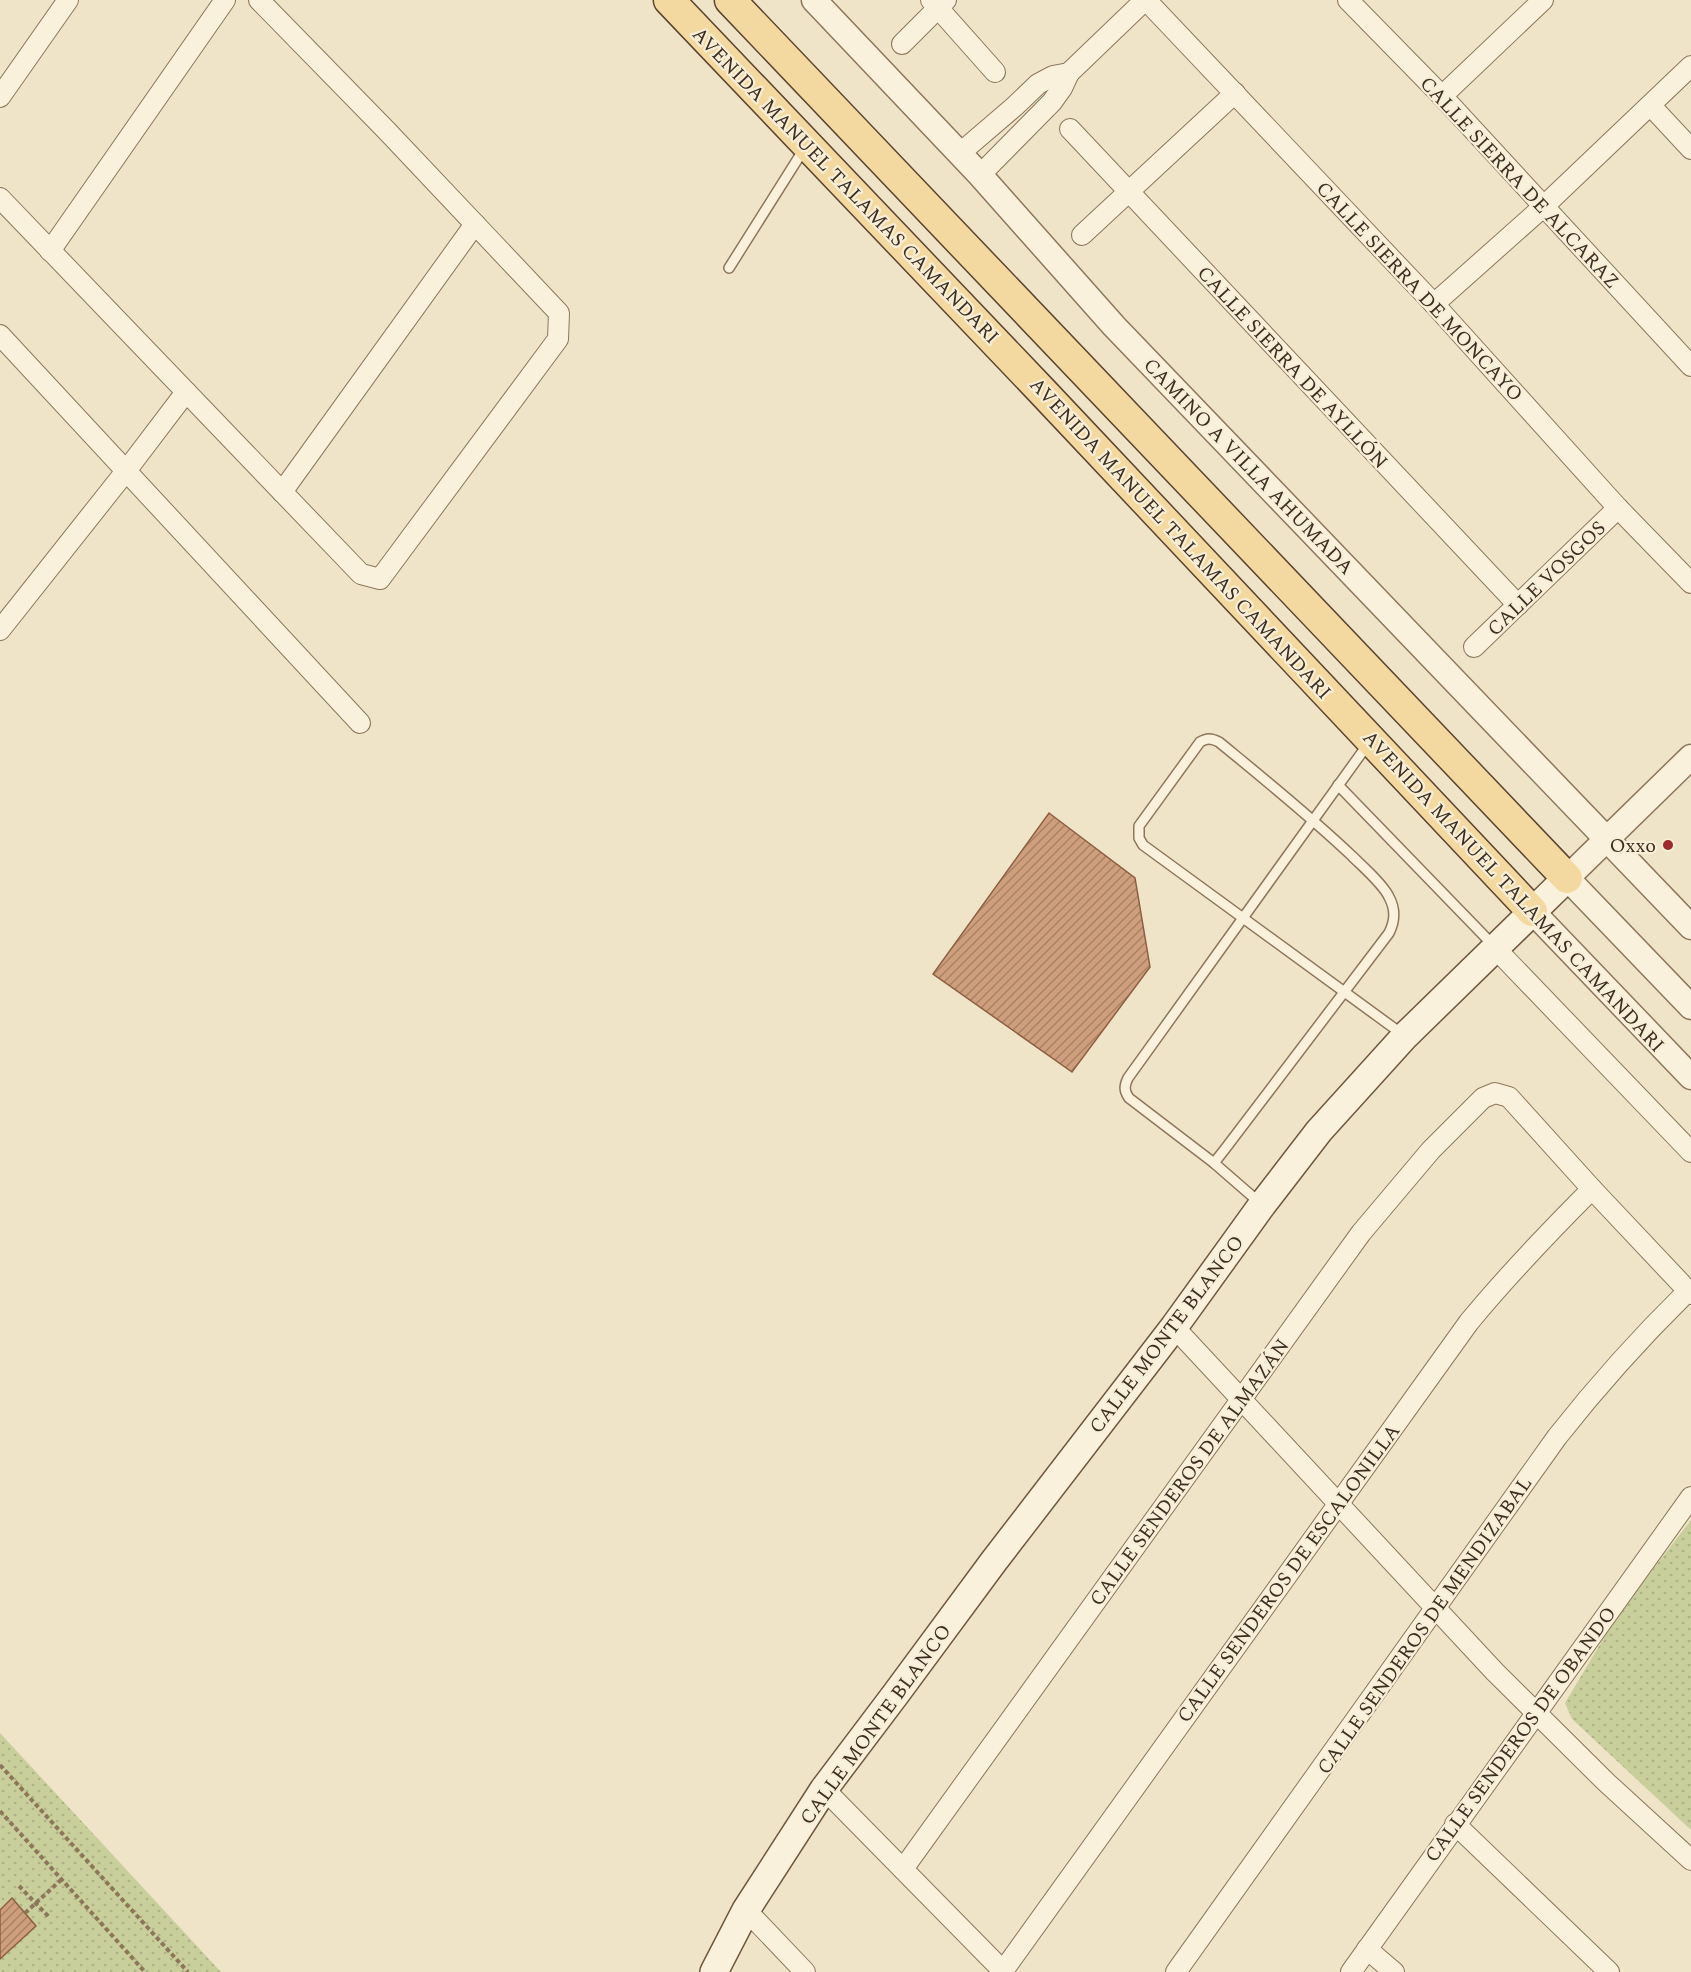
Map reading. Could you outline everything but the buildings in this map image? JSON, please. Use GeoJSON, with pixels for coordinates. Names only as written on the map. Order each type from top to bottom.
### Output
{"type":"FeatureCollection","features":[{"type":"Feature","properties":{"kind":"main road","name":"AVENIDA MANUEL TALAMAS CAMANDARI"},"geometry":{"type":"LineString","coordinates":[[669,0],[1532,911]]}},
{"type":"Feature","properties":{"kind":"main road"},"geometry":{"type":"LineString","coordinates":[[730,0],[1567,878]]}},
{"type":"Feature","properties":{"kind":"main road","name":"CALLE MONTE BLANCO"},"geometry":{"type":"LineString","coordinates":[[714,1972],[746,1910],[824,1789],[1174,1327],[1262,1204],[1356,1088],[1405,1036],[1567,878]]}},
{"type":"Feature","properties":{"kind":"street"},"geometry":{"type":"LineString","coordinates":[[0,97],[68,0]]}},
{"type":"Feature","properties":{"kind":"street"},"geometry":{"type":"LineString","coordinates":[[50,251],[225,0]]}},
{"type":"Feature","properties":{"kind":"street"},"geometry":{"type":"LineString","coordinates":[[0,198],[361,574],[380,579],[558,339],[559,313],[259,0]]}},
{"type":"Feature","properties":{"kind":"street","name":"CAMINO A VILLA AHUMADA"},"geometry":{"type":"LineString","coordinates":[[814,0],[980,175],[1114,326],[1691,927]]}},
{"type":"Feature","properties":{"kind":"street"},"geometry":{"type":"LineString","coordinates":[[980,175],[1052,102],[1062,88],[1068,73],[1146,0]]}},
{"type":"Feature","properties":{"kind":"street","name":"CALLE SIERRA DE MONCAYO"},"geometry":{"type":"LineString","coordinates":[[1146,0],[1434,304],[1618,508],[1691,584]]}},
{"type":"Feature","properties":{"kind":"street","name":"CALLE SIERRA DE ALCARAZ"},"geometry":{"type":"LineString","coordinates":[[1348,0],[1442,96],[1691,366]]}},
{"type":"Feature","properties":{"kind":"street"},"geometry":{"type":"LineString","coordinates":[[1442,96],[1544,0]]}},
{"type":"Feature","properties":{"kind":"street"},"geometry":{"type":"LineString","coordinates":[[902,44],[938,2],[995,72]]}},
{"type":"Feature","properties":{"kind":"street"},"geometry":{"type":"LineString","coordinates":[[1434,304],[1543,207],[1691,66]]}},
{"type":"Feature","properties":{"kind":"street"},"geometry":{"type":"LineString","coordinates":[[959,154],[1038,84],[1053,76],[1068,73]]}},
{"type":"Feature","properties":{"kind":"street"},"geometry":{"type":"LineString","coordinates":[[1082,236],[1235,93]]}},
{"type":"Feature","properties":{"kind":"street"},"geometry":{"type":"LineString","coordinates":[[1651,106],[1691,149]]}},
{"type":"Feature","properties":{"kind":"street","name":"CALLE SIERRA DE AYLLÓN"},"geometry":{"type":"LineString","coordinates":[[1070,129],[1518,604]]}},
{"type":"Feature","properties":{"kind":"street"},"geometry":{"type":"LineString","coordinates":[[282,492],[475,224]]}},
{"type":"Feature","properties":{"kind":"street"},"geometry":{"type":"LineString","coordinates":[[0,335],[360,723]]}},
{"type":"Feature","properties":{"kind":"street"},"geometry":{"type":"LineString","coordinates":[[0,630],[186,392]]}},
{"type":"Feature","properties":{"kind":"street","name":"CALLE VOSGOS"},"geometry":{"type":"LineString","coordinates":[[1474,648],[1618,508]]}},
{"type":"Feature","properties":{"kind":"street","name":"CALLE MONTE BLANCO"},"geometry":{"type":"LineString","coordinates":[[1567,878],[1691,757]]}},
{"type":"Feature","properties":{"kind":"street"},"geometry":{"type":"LineString","coordinates":[[1567,878],[1691,1006]]}},
{"type":"Feature","properties":{"kind":"street","name":"AVENIDA MANUEL TALAMAS CAMANDARI"},"geometry":{"type":"LineString","coordinates":[[1532,911],[1691,1077]]}},
{"type":"Feature","properties":{"kind":"street"},"geometry":{"type":"LineString","coordinates":[[1495,948],[1691,1152]]}},
{"type":"Feature","properties":{"kind":"street","name":"CALLE SENDEROS DE ALMAZÁN"},"geometry":{"type":"LineString","coordinates":[[903,1869],[1361,1233],[1431,1150],[1483,1098],[1495,1093],[1509,1097],[1592,1189]]}},
{"type":"Feature","properties":{"kind":"street"},"geometry":{"type":"LineString","coordinates":[[1592,1189],[1690,1293]]}},
{"type":"Feature","properties":{"kind":"street","name":"CALLE SENDEROS DE ESCALONILLA"},"geometry":{"type":"LineString","coordinates":[[1003,1972],[1469,1322],[1504,1280],[1592,1189]]}},
{"type":"Feature","properties":{"kind":"street","name":"CALLE SENDEROS DE MENDIZABAL"},"geometry":{"type":"LineString","coordinates":[[1176,1972],[1557,1437],[1626,1354],[1690,1293]]}},
{"type":"Feature","properties":{"kind":"street"},"geometry":{"type":"LineString","coordinates":[[1174,1327],[1495,1672],[1607,1783],[1691,1860]]}},
{"type":"Feature","properties":{"kind":"street","name":"CALLE SENDEROS DE OBANDO"},"geometry":{"type":"LineString","coordinates":[[1351,1972],[1691,1497]]}},
{"type":"Feature","properties":{"kind":"street"},"geometry":{"type":"LineString","coordinates":[[824,1789],[1003,1972]]}},
{"type":"Feature","properties":{"kind":"street"},"geometry":{"type":"LineString","coordinates":[[1455,1824],[1609,1972]]}},
{"type":"Feature","properties":{"kind":"street"},"geometry":{"type":"LineString","coordinates":[[746,1910],[805,1972]]}},
{"type":"Feature","properties":{"kind":"street"},"geometry":{"type":"LineString","coordinates":[[1368,1949],[1394,1972]]}},
{"type":"Feature","properties":{"kind":"lane"},"geometry":{"type":"LineString","coordinates":[[729,268],[807,144]]}},
{"type":"Feature","properties":{"kind":"lane"},"geometry":{"type":"LineString","coordinates":[[1214,1163],[1345,992],[1389,933],[1394,923],[1394,914],[1389,895],[1314,819],[1213,738],[1206,738],[1200,742],[1139,826],[1139,838],[1143,844],[1243,917],[1345,992],[1405,1036]]}},
{"type":"Feature","properties":{"kind":"lane"},"geometry":{"type":"LineString","coordinates":[[1262,1204],[1214,1163],[1129,1098],[1124,1086],[1371,740]]}},
{"type":"Feature","properties":{"kind":"lane"},"geometry":{"type":"LineString","coordinates":[[1338,785],[1495,948]]}},
{"type":"Feature","properties":{"kind":"path"},"geometry":{"type":"LineString","coordinates":[[0,1765],[188,1972]]}},
{"type":"Feature","properties":{"kind":"path"},"geometry":{"type":"LineString","coordinates":[[0,1811],[145,1972]]}},
{"type":"Feature","properties":{"kind":"path"},"geometry":{"type":"LineString","coordinates":[[26,1913],[62,1879]]}},
{"type":"Feature","properties":{"kind":"path"},"geometry":{"type":"LineString","coordinates":[[19,1886],[50,1918]]}},
{"type":"Feature","properties":{"kind":"green space"},"geometry":{"type":"Polygon","coordinates":[[[1691,1520],[1691,1830],[1572,1719],[1565,1703],[1618,1614],[1691,1520]]]}},
{"type":"Feature","properties":{"kind":"green space"},"geometry":{"type":"Polygon","coordinates":[[[0,1733],[221,1972],[0,1972],[0,1733]]]}},
{"type":"Feature","properties":{"kind":"place","name":"Oxxo"},"geometry":{"type":"Point","coordinates":[1668,845]}}]}
